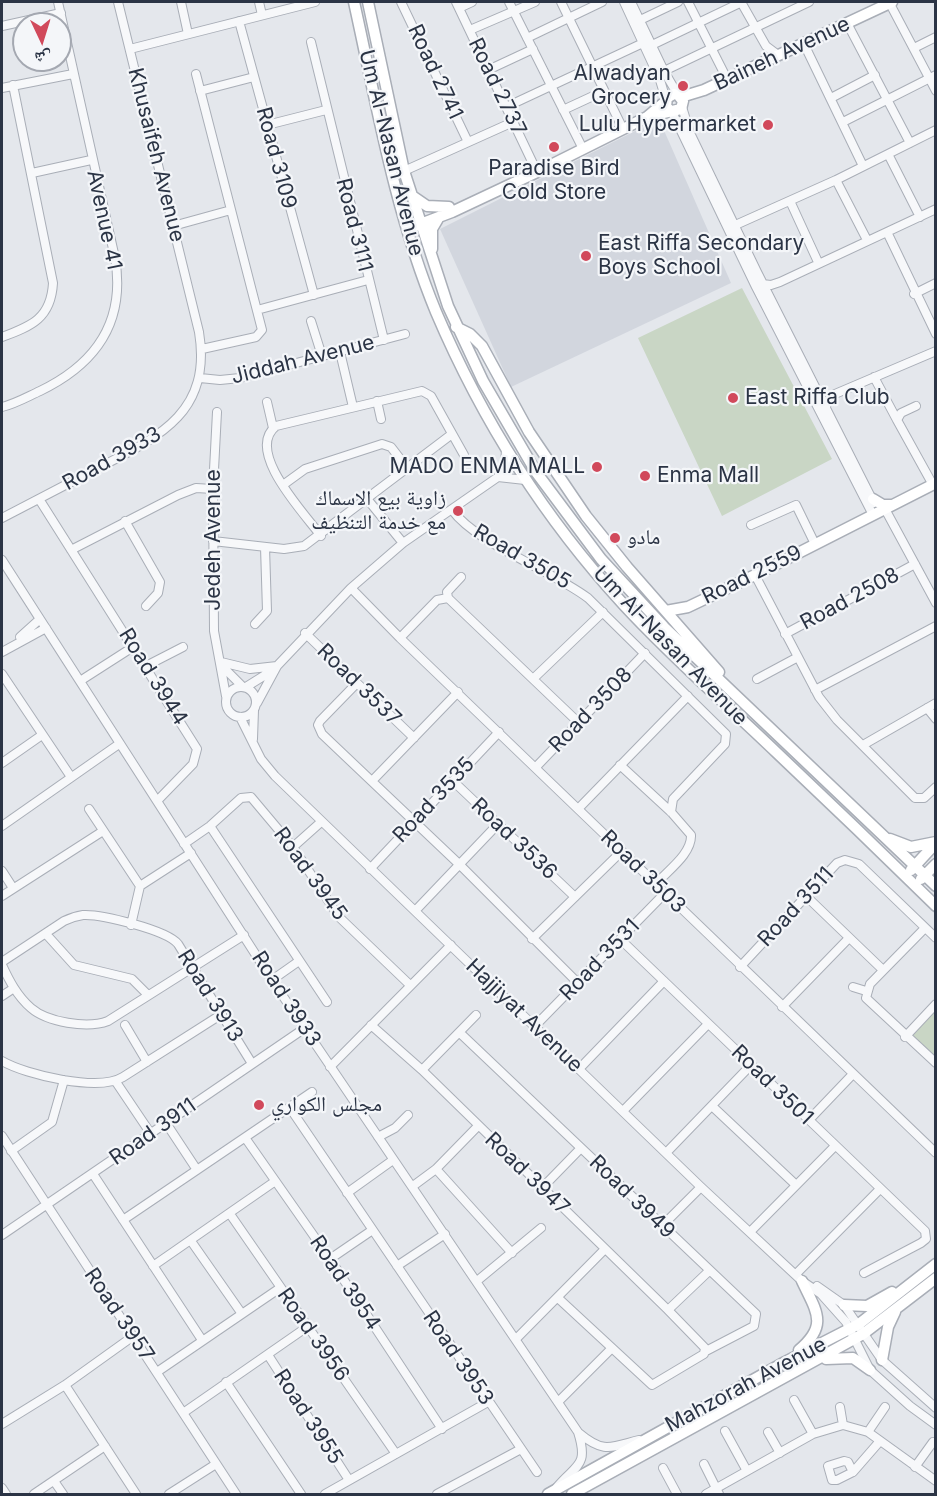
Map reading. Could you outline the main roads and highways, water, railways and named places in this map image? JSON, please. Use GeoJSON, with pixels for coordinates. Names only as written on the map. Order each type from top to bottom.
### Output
{"type":"FeatureCollection","features":[{"type":"Feature","properties":{"kind":"main road","name":"Um Al-Nasan Avenue"},"geometry":{"type":"LineString","coordinates":[[368,2],[404,171],[432,261],[456,327],[505,420],[560,506],[627,589],[936,886]]}},
{"type":"Feature","properties":{"kind":"main road","name":"Baineh Avenue"},"geometry":{"type":"LineString","coordinates":[[405,225],[439,218],[890,2]]}},
{"type":"Feature","properties":{"kind":"main road","name":"Um Al-Nasan Avenue"},"geometry":{"type":"LineString","coordinates":[[355,5],[405,225],[452,349],[525,480],[593,568],[648,630],[936,906]]}},
{"type":"Feature","properties":{"kind":"main road"},"geometry":{"type":"LineString","coordinates":[[411,195],[427,207],[449,207]]}},
{"type":"Feature","properties":{"kind":"main road","name":"Baineh Avenue"},"geometry":{"type":"LineString","coordinates":[[419,221],[449,207],[477,199]]}},
{"type":"Feature","properties":{"kind":"main road"},"geometry":{"type":"LineString","coordinates":[[432,261],[432,229],[439,218]]}},
{"type":"Feature","properties":{"kind":"main road"},"geometry":{"type":"LineString","coordinates":[[456,327],[470,334],[482,346],[513,406],[564,486],[608,544],[686,632],[733,692]]}},
{"type":"Feature","properties":{"kind":"main road","name":"Road 2559"},"geometry":{"type":"LineString","coordinates":[[666,611],[688,607],[934,484]]}},
{"type":"Feature","properties":{"kind":"main road"},"geometry":{"type":"LineString","coordinates":[[870,501],[885,506],[879,512],[867,515],[870,501]]}},
{"type":"Feature","properties":{"kind":"main road","name":"Road 2559"},"geometry":{"type":"LineString","coordinates":[[686,632],[683,619],[688,607]]}},
{"type":"Feature","properties":{"kind":"main road"},"geometry":{"type":"LineString","coordinates":[[884,837],[911,847],[936,843]]}},
{"type":"Feature","properties":{"kind":"main road"},"geometry":{"type":"LineString","coordinates":[[905,876],[936,843]]}},
{"type":"Feature","properties":{"kind":"main road"},"geometry":{"type":"LineString","coordinates":[[914,885],[936,864]]}},
{"type":"Feature","properties":{"kind":"main road","name":"Mahzorah Avenue"},"geometry":{"type":"LineString","coordinates":[[572,1494],[811,1364],[857,1331],[936,1264]]}},
{"type":"Feature","properties":{"kind":"main road"},"geometry":{"type":"LineString","coordinates":[[784,1362],[813,1336],[818,1324],[817,1312],[799,1277]]}},
{"type":"Feature","properties":{"kind":"main road","name":"Mahzorah Avenue"},"geometry":{"type":"LineString","coordinates":[[550,1493],[784,1362],[857,1331],[895,1310],[936,1278]]}},
{"type":"Feature","properties":{"kind":"main road"},"geometry":{"type":"LineString","coordinates":[[844,1305],[867,1306],[896,1290],[907,1288]]}},
{"type":"Feature","properties":{"kind":"main road"},"geometry":{"type":"LineString","coordinates":[[882,1360],[888,1327],[895,1310]]}},
{"type":"Feature","properties":{"kind":"main road"},"geometry":{"type":"LineString","coordinates":[[811,1364],[835,1357],[849,1357],[870,1370]]}},
{"type":"Feature","properties":{"kind":"place","name":"Alwadyan Grocery"},"geometry":{"type":"Point","coordinates":[683,86]}},
{"type":"Feature","properties":{"kind":"place","name":"Lulu Hypermarket"},"geometry":{"type":"Point","coordinates":[768,125]}},
{"type":"Feature","properties":{"kind":"place","name":"Paradise Bird Cold Store"},"geometry":{"type":"Point","coordinates":[554,147]}},
{"type":"Feature","properties":{"kind":"place","name":"East Riffa Secondary Boys School"},"geometry":{"type":"Point","coordinates":[586,256]}},
{"type":"Feature","properties":{"kind":"place","name":"East Riffa Club"},"geometry":{"type":"Point","coordinates":[733,398]}},
{"type":"Feature","properties":{"kind":"place","name":"MADO ENMA MALL"},"geometry":{"type":"Point","coordinates":[597,467]}},
{"type":"Feature","properties":{"kind":"place","name":"Enma Mall"},"geometry":{"type":"Point","coordinates":[645,476]}},
{"type":"Feature","properties":{"kind":"place","name":"زاوية بيع الاسماك مع خدمة التنظيف"},"geometry":{"type":"Point","coordinates":[458,511]}},
{"type":"Feature","properties":{"kind":"place","name":"مادو"},"geometry":{"type":"Point","coordinates":[615,538]}},
{"type":"Feature","properties":{"kind":"place","name":"مجلس الكواري"},"geometry":{"type":"Point","coordinates":[259,1105]}}]}
